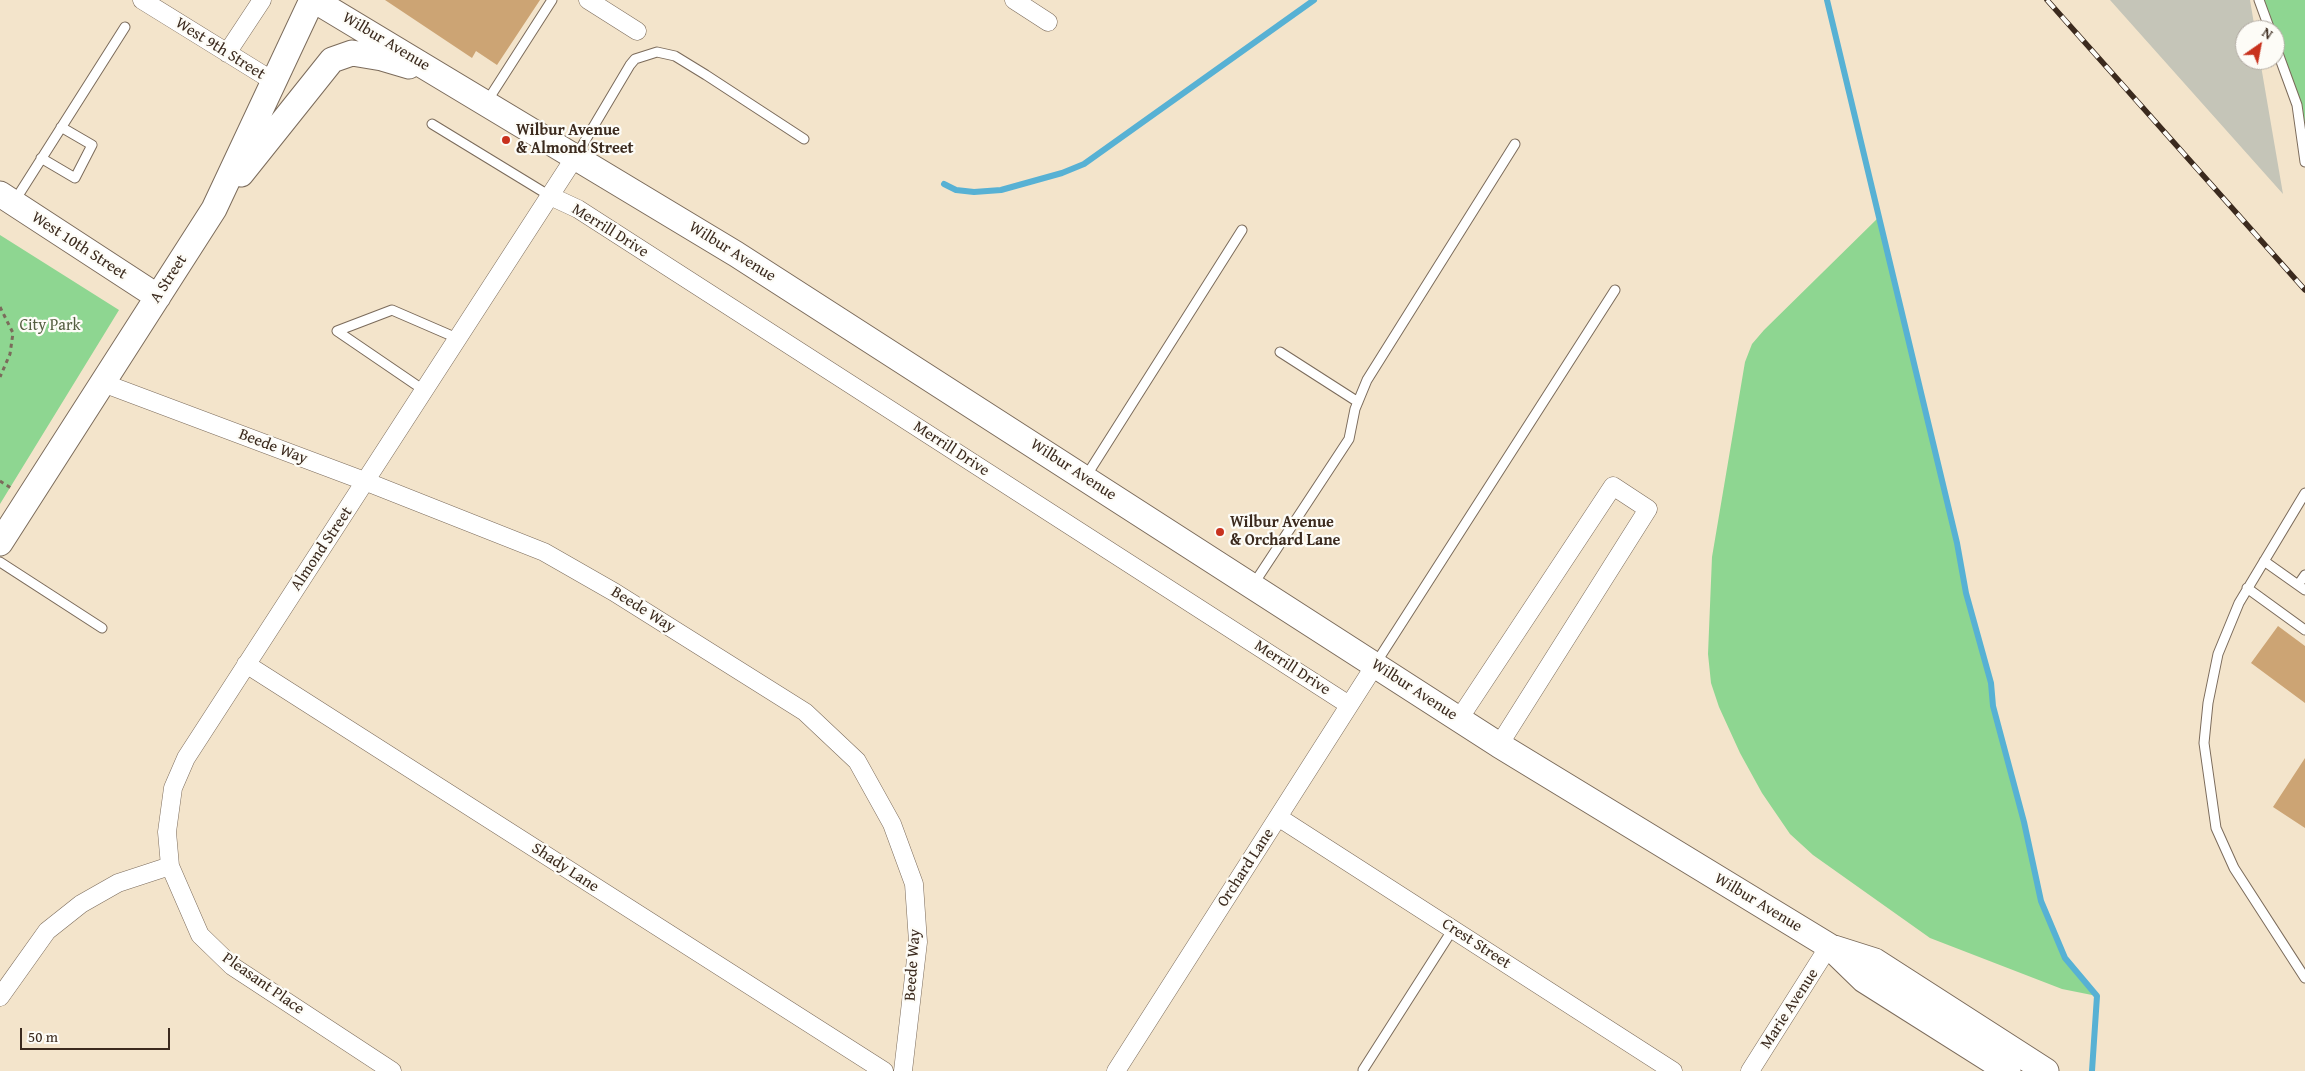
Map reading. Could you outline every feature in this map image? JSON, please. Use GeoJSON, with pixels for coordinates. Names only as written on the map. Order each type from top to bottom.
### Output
{"type":"FeatureCollection","features":[{"type":"Feature","properties":{"kind":"main road","name":"Wilbur Avenue"},"geometry":{"type":"LineString","coordinates":[[313,0],[736,254],[1500,745],[1829,946],[1864,980],[2008,1071]]}},
{"type":"Feature","properties":{"kind":"main road","name":"A Street"},"geometry":{"type":"LineString","coordinates":[[0,544],[214,209],[313,0]]}},
{"type":"Feature","properties":{"kind":"main road"},"geometry":{"type":"LineString","coordinates":[[214,209],[332,60],[352,53],[375,57],[444,78]]}},
{"type":"Feature","properties":{"kind":"main road","name":"West 10th Street"},"geometry":{"type":"LineString","coordinates":[[7,198],[158,297]]}},
{"type":"Feature","properties":{"kind":"main road","name":"Wilbur Avenue"},"geometry":{"type":"LineString","coordinates":[[1829,946],[1875,961],[2046,1071]]}},
{"type":"Feature","properties":{"kind":"street","name":"West 9th Street"},"geometry":{"type":"LineString","coordinates":[[142,0],[273,81]]}},
{"type":"Feature","properties":{"kind":"street"},"geometry":{"type":"LineString","coordinates":[[227,53],[262,0]]}},
{"type":"Feature","properties":{"kind":"street"},"geometry":{"type":"LineString","coordinates":[[588,0],[636,31]]}},
{"type":"Feature","properties":{"kind":"street"},"geometry":{"type":"LineString","coordinates":[[1014,0],[1048,22]]}},
{"type":"Feature","properties":{"kind":"street","name":"Almond Street"},"geometry":{"type":"LineString","coordinates":[[170,866],[167,832],[173,788],[186,758],[459,339],[575,157]]}},
{"type":"Feature","properties":{"kind":"street","name":"Merrill Drive"},"geometry":{"type":"LineString","coordinates":[[550,196],[578,209],[1349,705]]}},
{"type":"Feature","properties":{"kind":"street","name":"Beede Way"},"geometry":{"type":"LineString","coordinates":[[103,383],[366,482],[544,552],[614,592],[804,712],[857,761],[892,824],[914,884],[918,942],[903,1071]]}},
{"type":"Feature","properties":{"kind":"street"},"geometry":{"type":"LineString","coordinates":[[1459,719],[1614,486],[1648,509],[1500,745]]}},
{"type":"Feature","properties":{"kind":"street","name":"Shady Lane"},"geometry":{"type":"LineString","coordinates":[[246,664],[884,1071]]}},
{"type":"Feature","properties":{"kind":"street","name":"Orchard Lane"},"geometry":{"type":"LineString","coordinates":[[1116,1071],[1375,665]]}},
{"type":"Feature","properties":{"kind":"street","name":"Crest Street"},"geometry":{"type":"LineString","coordinates":[[1278,817],[1673,1071]]}},
{"type":"Feature","properties":{"kind":"street"},"geometry":{"type":"LineString","coordinates":[[0,997],[47,931],[81,904],[118,883],[170,866]]}},
{"type":"Feature","properties":{"kind":"street","name":"Pleasant Place"},"geometry":{"type":"LineString","coordinates":[[170,866],[200,934],[232,966],[392,1071]]}},
{"type":"Feature","properties":{"kind":"street","name":"Marie Avenue"},"geometry":{"type":"LineString","coordinates":[[1750,1071],[1829,946]]}},
{"type":"Feature","properties":{"kind":"lane"},"geometry":{"type":"LineString","coordinates":[[486,103],[552,0]]}},
{"type":"Feature","properties":{"kind":"lane"},"geometry":{"type":"LineString","coordinates":[[2259,0],[2266,20]]}},
{"type":"Feature","properties":{"kind":"lane"},"geometry":{"type":"LineString","coordinates":[[7,198],[41,158],[125,27]]}},
{"type":"Feature","properties":{"kind":"lane","name":"Almond Street"},"geometry":{"type":"LineString","coordinates":[[575,157],[635,59],[657,52],[675,56],[804,139]]}},
{"type":"Feature","properties":{"kind":"lane"},"geometry":{"type":"LineString","coordinates":[[2284,70],[2297,105],[2305,162]]}},
{"type":"Feature","properties":{"kind":"lane"},"geometry":{"type":"LineString","coordinates":[[432,124],[532,187],[550,196]]}},
{"type":"Feature","properties":{"kind":"lane"},"geometry":{"type":"LineString","coordinates":[[41,158],[75,178],[92,145],[61,127]]}},
{"type":"Feature","properties":{"kind":"lane"},"geometry":{"type":"LineString","coordinates":[[1253,586],[1349,439],[1358,402],[1366,380],[1515,144]]}},
{"type":"Feature","properties":{"kind":"lane"},"geometry":{"type":"LineString","coordinates":[[1085,478],[1242,230]]}},
{"type":"Feature","properties":{"kind":"lane"},"geometry":{"type":"LineString","coordinates":[[1375,665],[1615,290]]}},
{"type":"Feature","properties":{"kind":"lane"},"geometry":{"type":"LineString","coordinates":[[425,391],[337,331],[392,310],[459,339]]}},
{"type":"Feature","properties":{"kind":"lane"},"geometry":{"type":"LineString","coordinates":[[1280,352],[1358,402]]}},
{"type":"Feature","properties":{"kind":"lane"},"geometry":{"type":"LineString","coordinates":[[2304,976],[2234,868],[2216,828],[2204,743],[2208,703],[2218,654],[2238,603],[2305,493]]}},
{"type":"Feature","properties":{"kind":"lane"},"geometry":{"type":"LineString","coordinates":[[2264,561],[2302,587],[2305,575]]}},
{"type":"Feature","properties":{"kind":"lane"},"geometry":{"type":"LineString","coordinates":[[0,562],[102,628]]}},
{"type":"Feature","properties":{"kind":"lane"},"geometry":{"type":"LineString","coordinates":[[2247,588],[2305,630]]}},
{"type":"Feature","properties":{"kind":"lane"},"geometry":{"type":"LineString","coordinates":[[1363,1070],[1453,929]]}},
{"type":"Feature","properties":{"kind":"path"},"geometry":{"type":"LineString","coordinates":[[0,307],[13,333],[10,354],[0,377]]}},
{"type":"Feature","properties":{"kind":"shaded area"},"geometry":{"type":"Polygon","coordinates":[[[2110,0],[2250,0],[2253,20],[2235,20],[2235,70],[2262,70],[2283,194],[2110,0]]]}},
{"type":"Feature","properties":{"kind":"green space"},"geometry":{"type":"Polygon","coordinates":[[[2259,0],[2305,0],[2305,162],[2297,105],[2284,70],[2285,20],[2266,20],[2259,0]]]}},
{"type":"Feature","properties":{"kind":"green space"},"geometry":{"type":"Polygon","coordinates":[[[1879,217],[1957,543],[1966,593],[1991,683],[1993,706],[2024,822],[2041,901],[2065,958],[2097,996],[2062,989],[1930,938],[1813,855],[1790,834],[1762,793],[1740,753],[1719,707],[1711,683],[1708,654],[1712,557],[1745,362],[1752,344],[1764,330],[1879,217]]]}},
{"type":"Feature","properties":{"kind":"green space","name":"City Park"},"geometry":{"type":"Polygon","coordinates":[[[0,235],[119,310],[0,504],[0,235]]]}},
{"type":"Feature","properties":{"kind":"building"},"geometry":{"type":"Polygon","coordinates":[[[385,0],[540,0],[497,65],[476,51],[472,58],[385,0]]]}},
{"type":"Feature","properties":{"kind":"building"},"geometry":{"type":"Polygon","coordinates":[[[2278,626],[2305,646],[2305,703],[2251,663],[2278,626]]]}},
{"type":"Feature","properties":{"kind":"building"},"geometry":{"type":"Polygon","coordinates":[[[2305,758],[2305,828],[2273,807],[2305,758]]]}},
{"type":"Feature","properties":{"kind":"waterway"},"geometry":{"type":"LineString","coordinates":[[944,184],[956,190],[974,192],[1001,190],[1062,173],[1084,164],[1314,0]]}},
{"type":"Feature","properties":{"kind":"waterway"},"geometry":{"type":"LineString","coordinates":[[1827,0],[1957,543],[1966,593],[1991,683],[1993,706],[2024,822],[2041,901],[2065,958],[2097,996],[2092,1071]]}},
{"type":"Feature","properties":{"kind":"railway"},"geometry":{"type":"LineString","coordinates":[[2047,0],[2305,290]]}},
{"type":"Feature","properties":{"kind":"place","name":"Wilbur Avenue & Almond Street"},"geometry":{"type":"Point","coordinates":[506,140]}},
{"type":"Feature","properties":{"kind":"place","name":"Wilbur Avenue & Orchard Lane"},"geometry":{"type":"Point","coordinates":[1220,532]}}]}
